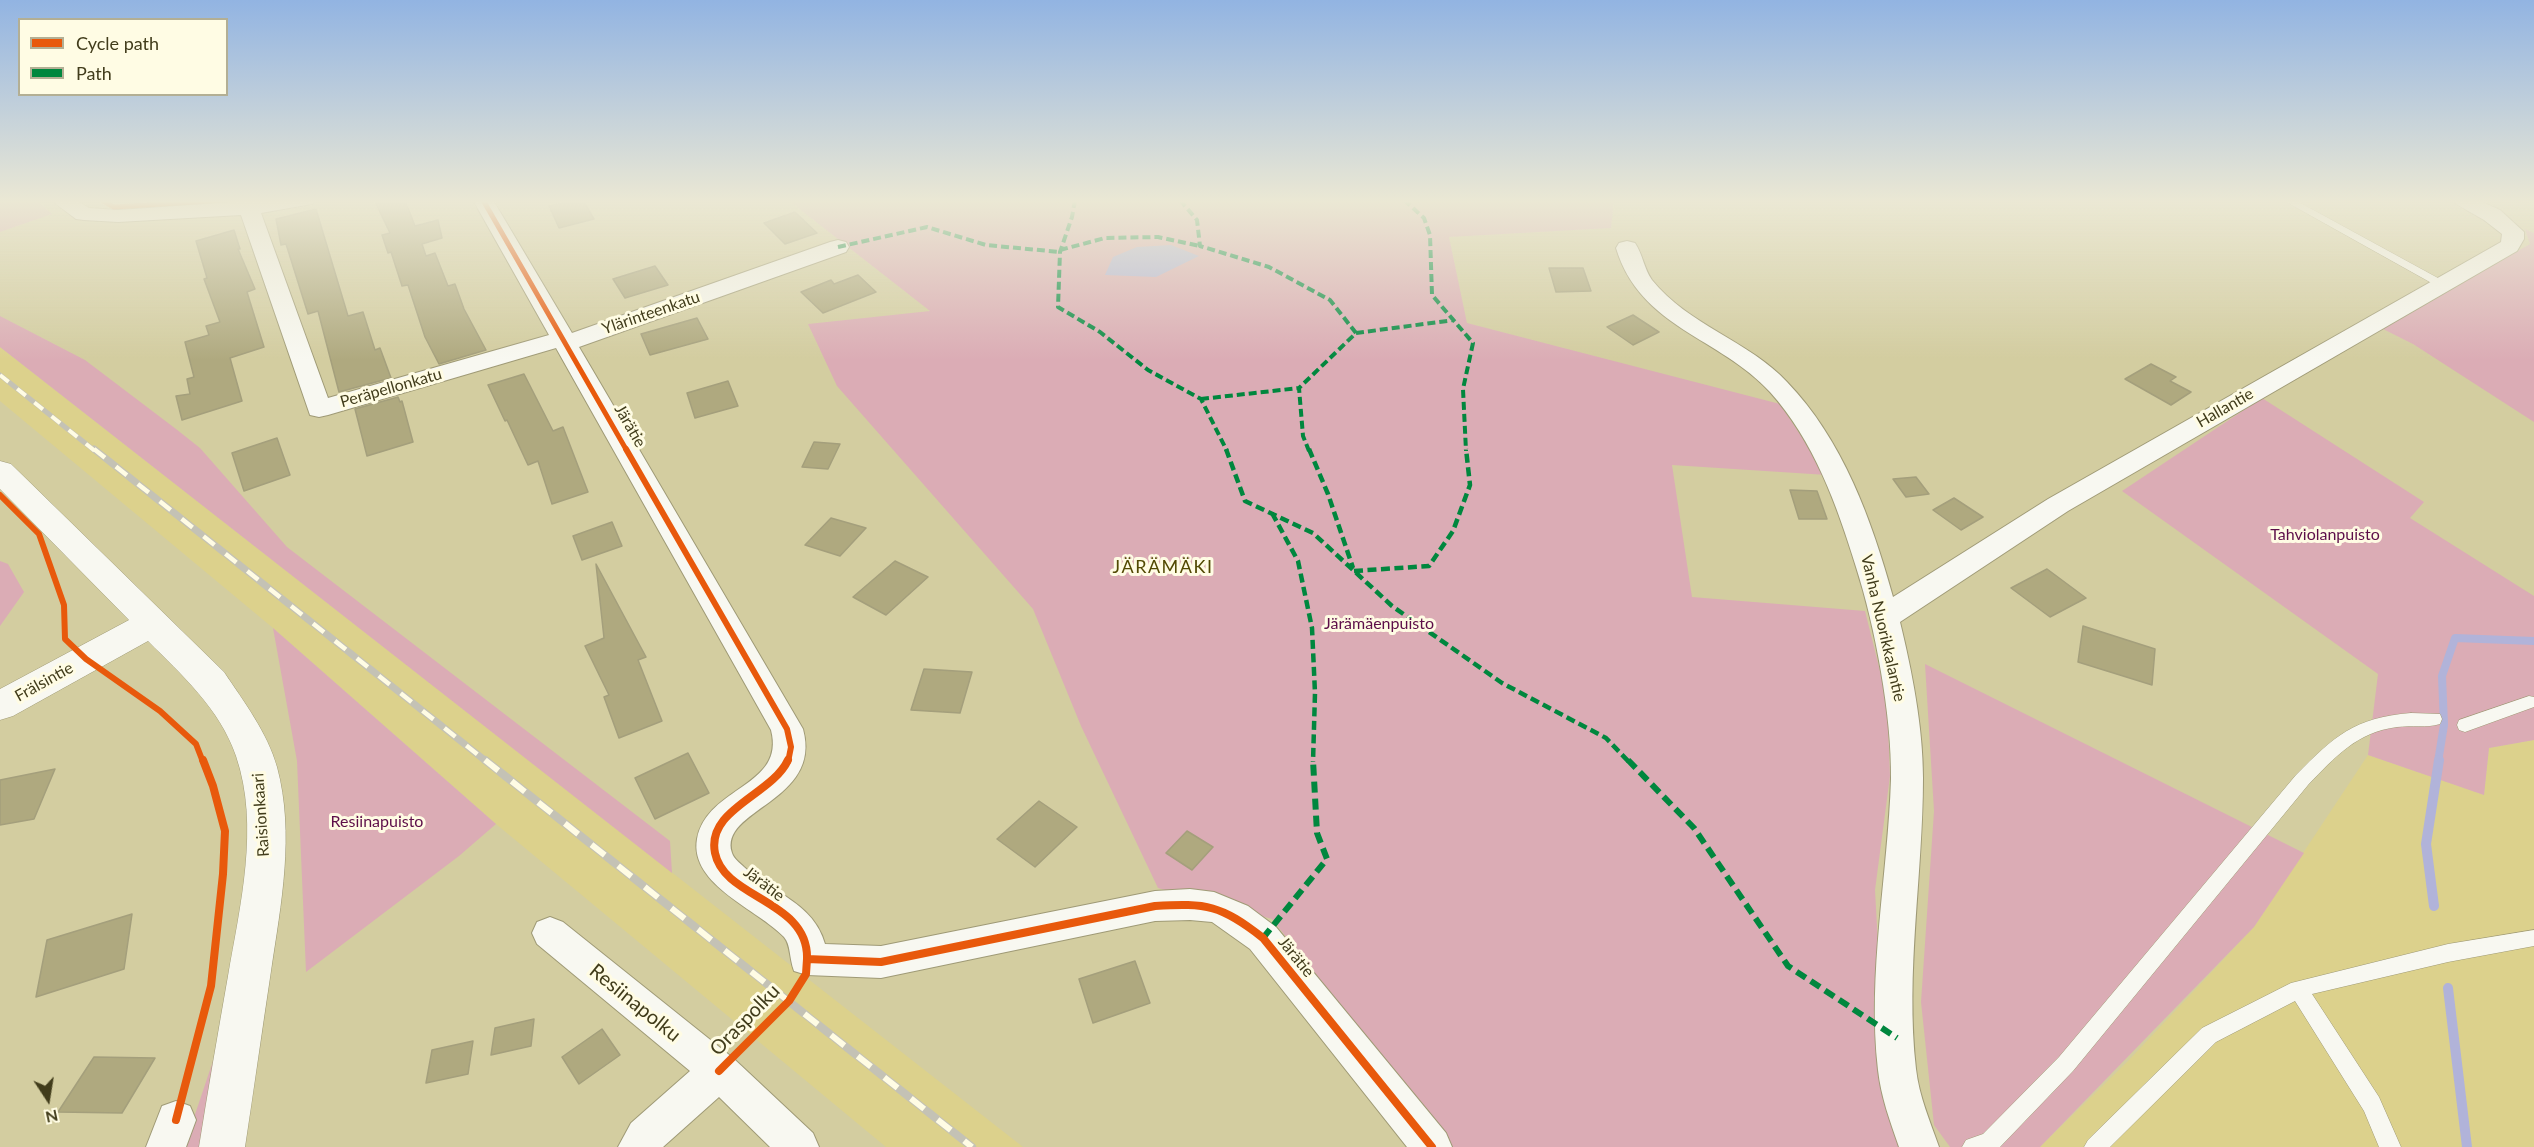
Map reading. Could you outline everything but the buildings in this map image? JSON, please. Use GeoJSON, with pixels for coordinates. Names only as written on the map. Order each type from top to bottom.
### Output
{"type":"FeatureCollection","features":[{"type":"Feature","properties":{"kind":"main road","name":"Raisionkaari"},"geometry":{"type":"LineString","coordinates":[[0,471],[211,682],[238,722],[258,765],[264,802],[266,848],[263,888],[222,1147]]}},
{"type":"Feature","properties":{"kind":"main road","name":"Frälsintie"},"geometry":{"type":"LineString","coordinates":[[0,706],[152,622]]}},
{"type":"Feature","properties":{"kind":"street","name":"Peräpellonkatu"},"geometry":{"type":"LineString","coordinates":[[265,254],[319,409],[565,340]]}},
{"type":"Feature","properties":{"kind":"street","name":"Järätie"},"geometry":{"type":"LineString","coordinates":[[514,254],[787,729],[791,747],[784,767],[770,785],[722,820],[714,839],[715,858],[725,871],[798,927],[807,941],[807,959],[881,962],[1155,906],[1195,903],[1218,906],[1238,918],[1263,938],[1432,1147]]}},
{"type":"Feature","properties":{"kind":"street","name":"Ylärinteenkatu"},"geometry":{"type":"LineString","coordinates":[[565,340],[819,254]]}},
{"type":"Feature","properties":{"kind":"street","name":"Vanha Nuorikkalantie"},"geometry":{"type":"LineString","coordinates":[[1629,254],[1634,269],[1657,298],[1748,362],[1776,385],[1800,410],[1815,433],[1863,538],[1902,704],[1907,777],[1894,996],[1897,1069],[1903,1102],[1919,1147]]}},
{"type":"Feature","properties":{"kind":"street","name":"Hallantie"},"geometry":{"type":"LineString","coordinates":[[1883,618],[2058,505],[2497,254]]}},
{"type":"Feature","properties":{"kind":"street","name":"Resiinapolku"},"geometry":{"type":"LineString","coordinates":[[550,933],[718,1071],[799,1147]]}},
{"type":"Feature","properties":{"kind":"street","name":"Oraspolku"},"geometry":{"type":"LineString","coordinates":[[638,1147],[645,1137],[718,1071]]}},
{"type":"Feature","properties":{"kind":"lane"},"geometry":{"type":"LineString","coordinates":[[2385,254],[2441,284]]}},
{"type":"Feature","properties":{"kind":"lane"},"geometry":{"type":"LineString","coordinates":[[2465,725],[2529,702]]}},
{"type":"Feature","properties":{"kind":"lane"},"geometry":{"type":"LineString","coordinates":[[1973,1147],[1989,1143],[2066,1064],[2302,780],[2343,740],[2381,724],[2409,718],[2434,719]]}},
{"type":"Feature","properties":{"kind":"lane"},"geometry":{"type":"LineString","coordinates":[[2095,1147],[2209,1035],[2298,989],[2448,953],[2534,938]]}},
{"type":"Feature","properties":{"kind":"lane"},"geometry":{"type":"LineString","coordinates":[[2298,989],[2372,1104],[2390,1147]]}},
{"type":"Feature","properties":{"kind":"shaded area"},"geometry":{"type":"Polygon","coordinates":[[[0,347],[1023,1147],[886,1147],[496,824],[273,628],[0,401],[0,347]]]}},
{"type":"Feature","properties":{"kind":"shaded area"},"geometry":{"type":"Polygon","coordinates":[[[2534,740],[2534,1147],[2040,1147],[2128,1061],[2254,927],[2368,755],[2484,795],[2489,748],[2534,740]]]}},
{"type":"Feature","properties":{"kind":"green space","name":"Järämäenpuisto"},"geometry":{"type":"Polygon","coordinates":[[[856,254],[1452,254],[1467,323],[1780,404],[1827,475],[1672,465],[1692,597],[1865,611],[1887,699],[1890,776],[1875,890],[1886,1088],[1902,1147],[1451,1147],[1272,919],[1158,888],[1081,726],[1033,609],[837,386],[808,324],[930,311],[856,254]]]}},
{"type":"Feature","properties":{"kind":"green space"},"geometry":{"type":"Polygon","coordinates":[[[2514,254],[2534,254],[2534,422],[2413,344],[2383,329],[2514,254]]]}},
{"type":"Feature","properties":{"kind":"green space"},"geometry":{"type":"Polygon","coordinates":[[[0,316],[85,360],[200,448],[287,547],[670,841],[672,873],[0,347],[0,316]]]}},
{"type":"Feature","properties":{"kind":"green space","name":"Tahviolanpuisto"},"geometry":{"type":"Polygon","coordinates":[[[2262,398],[2424,502],[2410,518],[2534,596],[2534,740],[2489,748],[2484,795],[2368,755],[2378,674],[2122,491],[2262,398]]]}},
{"type":"Feature","properties":{"kind":"green space"},"geometry":{"type":"Polygon","coordinates":[[[0,561],[8,564],[24,592],[0,626],[0,561]]]}},
{"type":"Feature","properties":{"kind":"green space","name":"Resiinapuisto"},"geometry":{"type":"Polygon","coordinates":[[[273,628],[496,824],[459,856],[306,972],[297,761],[273,628]]]}},
{"type":"Feature","properties":{"kind":"green space"},"geometry":{"type":"Polygon","coordinates":[[[1925,664],[2304,853],[2254,927],[2040,1147],[1950,1147],[1934,1125],[1921,1002],[1934,811],[1925,664]]]}},
{"type":"Feature","properties":{"kind":"green space"},"geometry":{"type":"Polygon","coordinates":[[[214,1058],[204,1147],[184,1147],[214,1058]]]}},
{"type":"Feature","properties":{"kind":"water"},"geometry":{"type":"Polygon","coordinates":[[[1121,254],[1193,254],[1199,256],[1156,277],[1105,275],[1113,257],[1121,254]]]}},
{"type":"Feature","properties":{"kind":"waterway"},"geometry":{"type":"LineString","coordinates":[[2438,762],[2444,725],[2442,676],[2455,638],[2534,641]]}},
{"type":"Feature","properties":{"kind":"waterway"},"geometry":{"type":"LineString","coordinates":[[2434,906],[2426,844],[2439,760]]}},
{"type":"Feature","properties":{"kind":"waterway"},"geometry":{"type":"LineString","coordinates":[[2448,988],[2467,1147]]}},
{"type":"Feature","properties":{"kind":"railway"},"geometry":{"type":"LineString","coordinates":[[0,375],[95,451]]}},
{"type":"Feature","properties":{"kind":"railway"},"geometry":{"type":"LineString","coordinates":[[94,449],[487,762]]}},
{"type":"Feature","properties":{"kind":"railway"},"geometry":{"type":"LineString","coordinates":[[485,760],[972,1147]]}},
{"type":"Feature","properties":{"kind":"marked path"},"geometry":{"type":"LineString","coordinates":[[1060,254],[1058,307],[1100,332],[1148,370],[1201,399],[1226,448],[1245,501],[1313,533],[1392,606],[1502,683],[1606,738],[1694,828],[1788,966],[1897,1038]]}},
{"type":"Feature","properties":{"kind":"marked path"},"geometry":{"type":"LineString","coordinates":[[1225,254],[1269,267],[1330,300],[1356,333],[1299,388],[1303,436],[1328,494],[1353,568]]}},
{"type":"Feature","properties":{"kind":"marked path"},"geometry":{"type":"LineString","coordinates":[[1354,571],[1429,566],[1453,531],[1470,485],[1463,389],[1473,343],[1432,295],[1431,254]]}},
{"type":"Feature","properties":{"kind":"marked path"},"geometry":{"type":"LineString","coordinates":[[1356,333],[1454,320]]}},
{"type":"Feature","properties":{"kind":"marked path"},"geometry":{"type":"LineString","coordinates":[[1201,399],[1299,388]]}},
{"type":"Feature","properties":{"kind":"marked path"},"geometry":{"type":"LineString","coordinates":[[1263,938],[1327,859],[1317,833],[1313,765],[1315,693],[1312,628],[1298,561],[1272,513]]}},
{"type":"Feature","properties":{"kind":"cycle path"},"geometry":{"type":"LineString","coordinates":[[514,254],[787,729],[791,747],[787,762],[768,786],[729,814],[719,826],[714,839],[715,855],[723,869],[736,881],[785,915],[798,927],[807,942],[807,959],[881,962],[1155,906],[1190,904],[1214,907],[1235,917],[1263,938],[1432,1147]]}},
{"type":"Feature","properties":{"kind":"cycle path"},"geometry":{"type":"LineString","coordinates":[[0,495],[39,534],[64,605],[65,639],[86,659],[160,711],[196,744],[213,786],[225,831],[223,874],[211,986],[176,1120]]}},
{"type":"Feature","properties":{"kind":"cycle path"},"geometry":{"type":"LineString","coordinates":[[719,1071],[789,1001],[806,974],[807,959]]}},
{"type":"Feature","properties":{"kind":"district","name":"JÄRÄMÄKI"},"geometry":{"type":"Point","coordinates":[1163,567]}}]}
